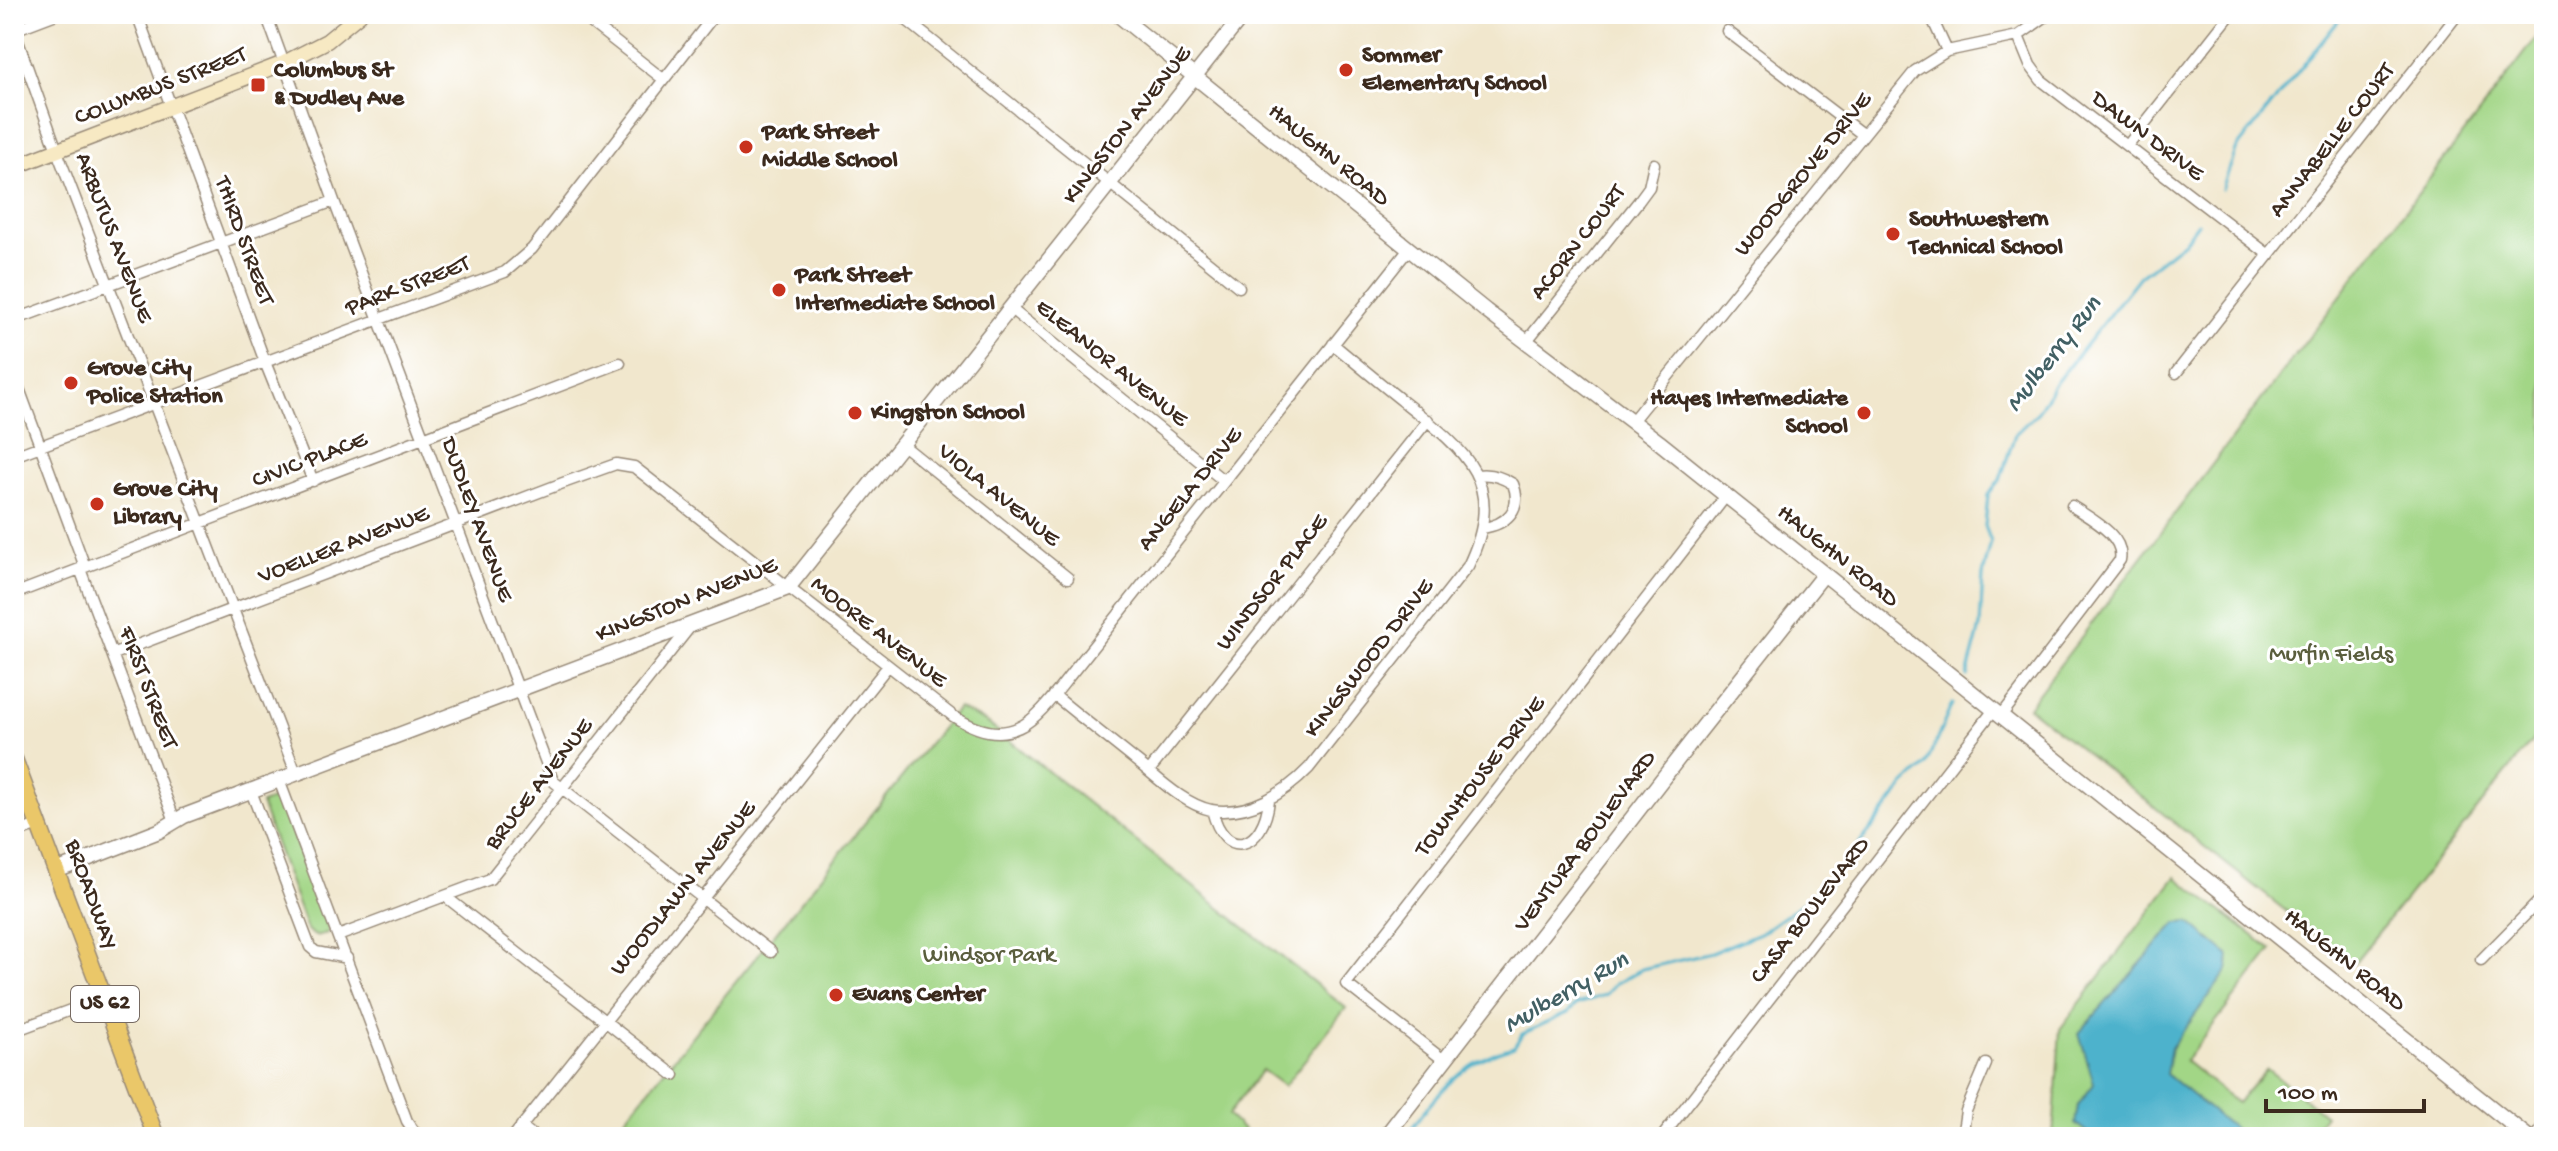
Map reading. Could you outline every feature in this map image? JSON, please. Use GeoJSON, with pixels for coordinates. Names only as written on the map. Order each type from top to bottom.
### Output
{"type":"FeatureCollection","features":[{"type":"Feature","properties":{"kind":"main road","name":"COLUMBUS STREET"},"geometry":{"type":"LineString","coordinates":[[14,167],[284,63],[318,47],[360,14]]}},
{"type":"Feature","properties":{"kind":"main road","name":"BROADWAY"},"geometry":{"type":"LineString","coordinates":[[14,759],[103,998],[149,1135]]}},
{"type":"Feature","properties":{"kind":"street"},"geometry":{"type":"LineString","coordinates":[[14,30],[56,14]]}},
{"type":"Feature","properties":{"kind":"street","name":"THIRD STREET"},"geometry":{"type":"LineString","coordinates":[[137,14],[265,362],[313,481]]}},
{"type":"Feature","properties":{"kind":"street","name":"DUDLEY AVENUE"},"geometry":{"type":"LineString","coordinates":[[266,14],[553,781],[771,952]]}},
{"type":"Feature","properties":{"kind":"street"},"geometry":{"type":"LineString","coordinates":[[580,14],[663,79]]}},
{"type":"Feature","properties":{"kind":"street","name":"PARK STREET"},"geometry":{"type":"LineString","coordinates":[[14,456],[505,272],[532,249],[715,14]]}},
{"type":"Feature","properties":{"kind":"street"},"geometry":{"type":"LineString","coordinates":[[899,14],[1239,287]]}},
{"type":"Feature","properties":{"kind":"street","name":"HAUGHN ROAD"},"geometry":{"type":"LineString","coordinates":[[1117,14],[2528,1137]]}},
{"type":"Feature","properties":{"kind":"street","name":"KINGSTON AVENUE"},"geometry":{"type":"LineString","coordinates":[[56,871],[296,773],[788,588],[904,446],[1244,14]]}},
{"type":"Feature","properties":{"kind":"street"},"geometry":{"type":"LineString","coordinates":[[1930,14],[1947,51]]}},
{"type":"Feature","properties":{"kind":"street","name":"WOODGROVE DRIVE"},"geometry":{"type":"LineString","coordinates":[[1632,421],[1915,71],[1947,51],[2018,36],[2049,14]]}},
{"type":"Feature","properties":{"kind":"street"},"geometry":{"type":"LineString","coordinates":[[2127,146],[2231,14]]}},
{"type":"Feature","properties":{"kind":"street","name":"ANNABELLE COURT"},"geometry":{"type":"LineString","coordinates":[[2176,373],[2458,14]]}},
{"type":"Feature","properties":{"kind":"street","name":"ARBUTUS AVENUE"},"geometry":{"type":"LineString","coordinates":[[14,30],[296,773]]}},
{"type":"Feature","properties":{"kind":"street"},"geometry":{"type":"LineString","coordinates":[[1727,31],[1862,134]]}},
{"type":"Feature","properties":{"kind":"street","name":"DAWN DRIVE"},"geometry":{"type":"LineString","coordinates":[[2018,36],[2030,65],[2041,80],[2269,255]]}},
{"type":"Feature","properties":{"kind":"street","name":"ACORN COURT"},"geometry":{"type":"LineString","coordinates":[[1526,342],[1649,187],[1654,164]]}},
{"type":"Feature","properties":{"kind":"street"},"geometry":{"type":"LineString","coordinates":[[14,320],[334,201]]}},
{"type":"Feature","properties":{"kind":"street","name":"ANGELA DRIVE"},"geometry":{"type":"LineString","coordinates":[[990,732],[1001,733],[1034,719],[1409,249]]}},
{"type":"Feature","properties":{"kind":"street","name":"ELEANOR AVENUE"},"geometry":{"type":"LineString","coordinates":[[1011,309],[1224,481]]}},
{"type":"Feature","properties":{"kind":"street","name":"KINGSWOOD DRIVE"},"geometry":{"type":"LineString","coordinates":[[1212,810],[1244,807],[1269,800],[1294,783],[1456,583],[1477,548],[1483,507],[1477,475],[1465,453],[1333,344]]}},
{"type":"Feature","properties":{"kind":"street","name":"CIVIC PLACE"},"geometry":{"type":"LineString","coordinates":[[19,592],[620,363]]}},
{"type":"Feature","properties":{"kind":"street","name":"FIRST STREET"},"geometry":{"type":"LineString","coordinates":[[14,375],[175,821]]}},
{"type":"Feature","properties":{"kind":"street","name":"WINDSOR PLACE"},"geometry":{"type":"LineString","coordinates":[[1149,771],[1428,420]]}},
{"type":"Feature","properties":{"kind":"street","name":"VIOLA AVENUE"},"geometry":{"type":"LineString","coordinates":[[904,446],[1068,578]]}},
{"type":"Feature","properties":{"kind":"street","name":"VOELLER AVENUE"},"geometry":{"type":"LineString","coordinates":[[114,654],[616,464],[625,463],[634,467]]}},
{"type":"Feature","properties":{"kind":"street","name":"MOORE AVENUE"},"geometry":{"type":"LineString","coordinates":[[634,467],[953,716],[973,729],[990,732]]}},
{"type":"Feature","properties":{"kind":"street"},"geometry":{"type":"LineString","coordinates":[[1477,475],[1505,479],[1513,484],[1517,498],[1513,513],[1507,519],[1493,527],[1482,528]]}},
{"type":"Feature","properties":{"kind":"street","name":"TOWNHOUSE DRIVE"},"geometry":{"type":"LineString","coordinates":[[1445,1061],[1346,984],[1726,496]]}},
{"type":"Feature","properties":{"kind":"street","name":"CASA BOULEVARD"},"geometry":{"type":"LineString","coordinates":[[1662,1137],[2120,560],[2120,545],[2113,537],[2072,506]]}},
{"type":"Feature","properties":{"kind":"street","name":"VENTURA BOULEVARD"},"geometry":{"type":"LineString","coordinates":[[1385,1137],[1824,574]]}},
{"type":"Feature","properties":{"kind":"street","name":"BRUCE AVENUE"},"geometry":{"type":"LineString","coordinates":[[338,936],[481,883],[497,872],[691,625]]}},
{"type":"Feature","properties":{"kind":"street","name":"WOODLAWN AVENUE"},"geometry":{"type":"LineString","coordinates":[[513,1137],[888,666]]}},
{"type":"Feature","properties":{"kind":"street"},"geometry":{"type":"LineString","coordinates":[[1054,695],[1172,789],[1212,810],[1222,833],[1234,842],[1243,844],[1254,839],[1263,826],[1269,800]]}},
{"type":"Feature","properties":{"kind":"street"},"geometry":{"type":"LineString","coordinates":[[279,780],[407,1121],[418,1137]]}},
{"type":"Feature","properties":{"kind":"street"},"geometry":{"type":"LineString","coordinates":[[251,791],[310,947],[319,953],[347,958]]}},
{"type":"Feature","properties":{"kind":"street"},"geometry":{"type":"LineString","coordinates":[[14,834],[38,825]]}},
{"type":"Feature","properties":{"kind":"street"},"geometry":{"type":"LineString","coordinates":[[2481,960],[2544,896]]}},
{"type":"Feature","properties":{"kind":"street"},"geometry":{"type":"LineString","coordinates":[[446,897],[674,1075]]}},
{"type":"Feature","properties":{"kind":"street"},"geometry":{"type":"LineString","coordinates":[[14,1031],[103,998]]}},
{"type":"Feature","properties":{"kind":"street"},"geometry":{"type":"LineString","coordinates":[[1962,1137],[1966,1111],[1986,1064]]}},
{"type":"Feature","properties":{"kind":"street"},"geometry":{"type":"LineString","coordinates":[[2535,1137],[2544,1125]]}},
{"type":"Feature","properties":{"kind":"street"},"geometry":{"type":"LineString","coordinates":[[521,1126],[535,1137]]}},
{"type":"Feature","properties":{"kind":"green space","name":"Murfin Fields"},"geometry":{"type":"Polygon","coordinates":[[[2544,28],[2544,726],[2353,964],[2028,707],[2544,28]]]}},
{"type":"Feature","properties":{"kind":"green space","name":"Windsor Park"},"geometry":{"type":"Polygon","coordinates":[[[958,708],[986,722],[1346,1008],[1284,1086],[1262,1070],[1228,1115],[1250,1137],[632,1137],[619,1126],[958,708]]]}},
{"type":"Feature","properties":{"kind":"green space"},"geometry":{"type":"Polygon","coordinates":[[[279,797],[328,933],[315,936],[307,930],[261,804],[279,797]]]}},
{"type":"Feature","properties":{"kind":"green space"},"geometry":{"type":"Polygon","coordinates":[[[2176,877],[2272,950],[2185,1061],[2237,1103],[2267,1069],[2325,1115],[2308,1137],[2053,1137],[2060,1029],[2176,877]]]}},
{"type":"Feature","properties":{"kind":"water"},"geometry":{"type":"Polygon","coordinates":[[[2189,922],[2230,956],[2228,970],[2171,1048],[2166,1074],[2244,1137],[2093,1137],[2075,1123],[2078,1105],[2094,1084],[2079,1033],[2176,923],[2189,922]]]}},
{"type":"Feature","properties":{"kind":"waterway","name":"Mulberry Run"},"geometry":{"type":"LineString","coordinates":[[2222,189],[2237,148],[2344,14]]}},
{"type":"Feature","properties":{"kind":"waterway","name":"Mulberry Run"},"geometry":{"type":"LineString","coordinates":[[1967,676],[1980,627],[1983,575],[1991,542],[1985,526],[1988,495],[2000,480],[2015,434],[2038,412],[2054,385],[2140,276],[2184,242],[2198,223]]}},
{"type":"Feature","properties":{"kind":"waterway","name":"Mulberry Run"},"geometry":{"type":"LineString","coordinates":[[1405,1137],[1451,1081],[1479,1061],[1514,1047],[1522,1034],[1568,1013],[1577,1004],[1605,995],[1615,984],[1642,969],[1711,953],[1762,932],[1828,885],[1904,786],[1926,765],[1952,704]]}},
{"type":"Feature","properties":{"kind":"place","name":"Sommer Elementary School"},"geometry":{"type":"Point","coordinates":[1346,70]}},
{"type":"Feature","properties":{"kind":"place","name":"Columbus St & Dudley Ave"},"geometry":{"type":"Point","coordinates":[258,85]}},
{"type":"Feature","properties":{"kind":"place","name":"Park Street Middle School"},"geometry":{"type":"Point","coordinates":[746,147]}},
{"type":"Feature","properties":{"kind":"place","name":"Southwestern Technical School"},"geometry":{"type":"Point","coordinates":[1893,234]}},
{"type":"Feature","properties":{"kind":"place","name":"Park Street Intermediate School"},"geometry":{"type":"Point","coordinates":[779,290]}},
{"type":"Feature","properties":{"kind":"place","name":"Grove City Police Station"},"geometry":{"type":"Point","coordinates":[71,383]}},
{"type":"Feature","properties":{"kind":"place","name":"Kingston School"},"geometry":{"type":"Point","coordinates":[855,413]}},
{"type":"Feature","properties":{"kind":"place","name":"Hayes Intermediate School"},"geometry":{"type":"Point","coordinates":[1864,413]}},
{"type":"Feature","properties":{"kind":"place","name":"Grove City Library"},"geometry":{"type":"Point","coordinates":[97,504]}},
{"type":"Feature","properties":{"kind":"place","name":"Evans Center"},"geometry":{"type":"Point","coordinates":[836,995]}}]}
